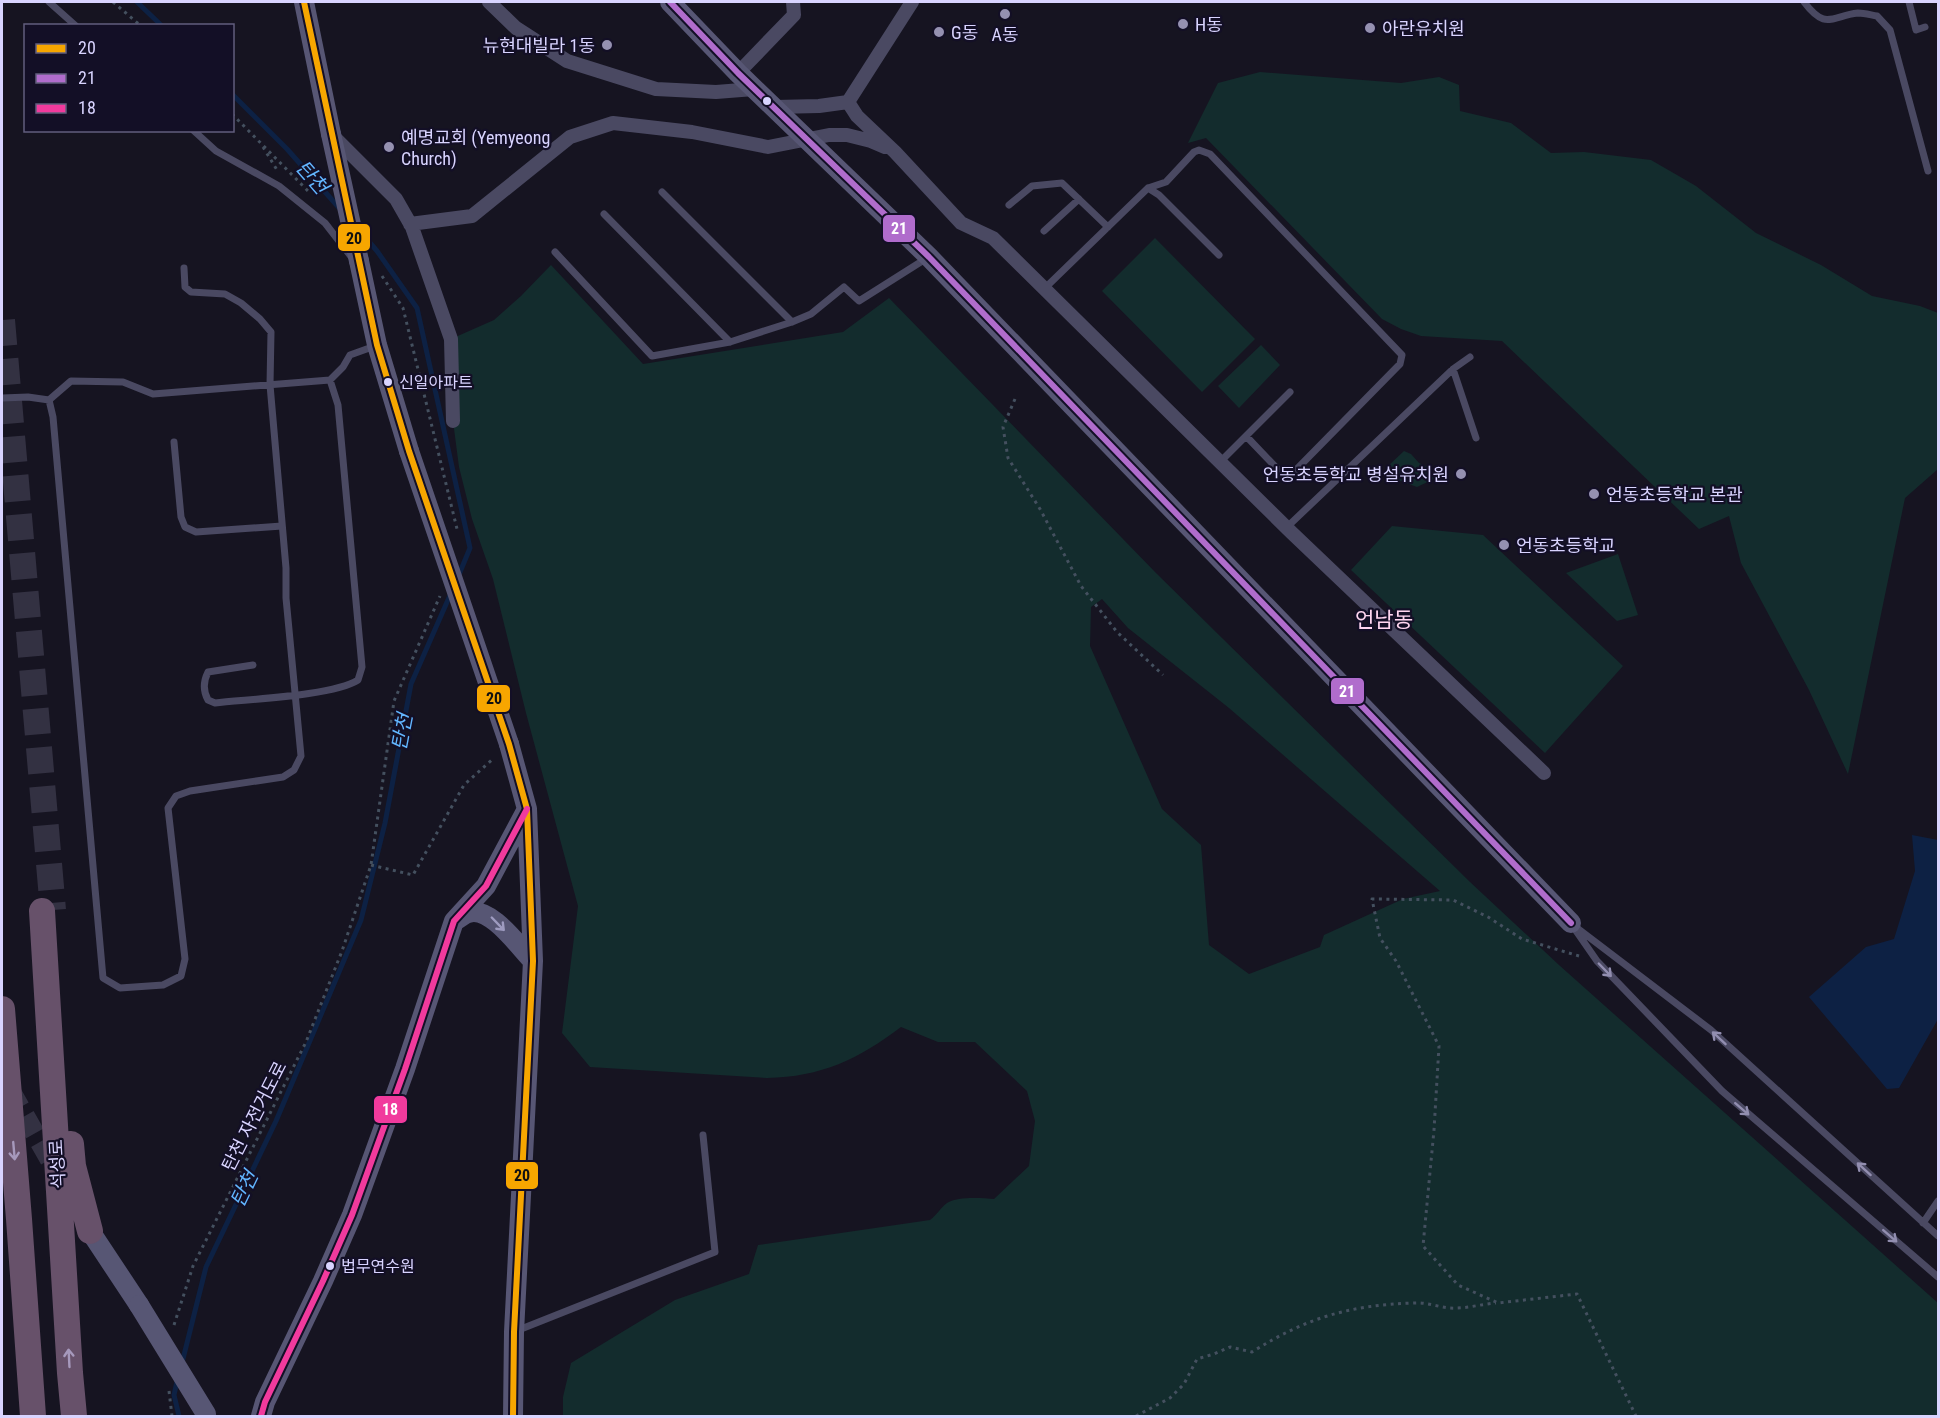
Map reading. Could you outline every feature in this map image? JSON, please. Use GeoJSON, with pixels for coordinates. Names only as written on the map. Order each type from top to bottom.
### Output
{"type":"FeatureCollection","features":[{"type":"Feature","properties":{"kind":"highway","name":"석성로"},"geometry":{"type":"LineString","coordinates":[[74,1416],[68,1350],[48,911],[73,1166],[90,1231]]}},
{"type":"Feature","properties":{"kind":"highway"},"geometry":{"type":"LineString","coordinates":[[2,1009],[33,1416]]}},
{"type":"Feature","properties":{"kind":"main road"},"geometry":{"type":"LineString","coordinates":[[304,2],[331,134],[365,266],[377,345],[409,451],[509,744],[527,809],[533,961],[514,1332],[513,1416]]}},
{"type":"Feature","properties":{"kind":"main road"},"geometry":{"type":"LineString","coordinates":[[670,2],[754,89],[929,256],[1571,923]]}},
{"type":"Feature","properties":{"kind":"main road"},"geometry":{"type":"LineString","coordinates":[[261,1416],[265,1402],[352,1215],[405,1069],[454,921],[486,886],[527,809]]}},
{"type":"Feature","properties":{"kind":"main road"},"geometry":{"type":"LineString","coordinates":[[454,921],[470,912],[480,912],[492,917],[533,961]]}},
{"type":"Feature","properties":{"kind":"main road"},"geometry":{"type":"LineString","coordinates":[[90,1231],[139,1305],[206,1415]]}},
{"type":"Feature","properties":{"kind":"street"},"geometry":{"type":"LineString","coordinates":[[489,2],[516,28],[567,61],[656,89],[716,92],[754,89]]}},
{"type":"Feature","properties":{"kind":"street"},"geometry":{"type":"LineString","coordinates":[[738,73],[794,15],[793,2]]}},
{"type":"Feature","properties":{"kind":"street"},"geometry":{"type":"LineString","coordinates":[[775,107],[819,106],[848,102],[912,2]]}},
{"type":"Feature","properties":{"kind":"street"},"geometry":{"type":"LineString","coordinates":[[848,102],[857,116],[895,152],[961,223],[993,238],[1286,528],[1544,773]]}},
{"type":"Feature","properties":{"kind":"street"},"geometry":{"type":"LineString","coordinates":[[410,224],[472,216],[570,136],[613,123],[692,132],[768,147],[829,135],[847,135],[872,141],[895,152]]}},
{"type":"Feature","properties":{"kind":"street"},"geometry":{"type":"LineString","coordinates":[[331,134],[396,199],[410,224],[451,339],[453,421]]}},
{"type":"Feature","properties":{"kind":"lane"},"geometry":{"type":"LineString","coordinates":[[49,2],[74,24]]}},
{"type":"Feature","properties":{"kind":"lane"},"geometry":{"type":"LineString","coordinates":[[1804,2],[1813,13],[1831,21],[1859,13],[1877,16],[1890,30],[1928,171]]}},
{"type":"Feature","properties":{"kind":"lane"},"geometry":{"type":"LineString","coordinates":[[1910,2],[1916,30],[1925,27]]}},
{"type":"Feature","properties":{"kind":"lane"},"geometry":{"type":"LineString","coordinates":[[195,132],[216,151],[279,186],[325,223],[365,266]]}},
{"type":"Feature","properties":{"kind":"lane"},"geometry":{"type":"LineString","coordinates":[[1044,289],[1148,188],[1166,182],[1194,152],[1205,150],[1402,355],[1400,364],[1287,479],[1246,436]]}},
{"type":"Feature","properties":{"kind":"lane"},"geometry":{"type":"LineString","coordinates":[[1009,205],[1032,186],[1062,183],[1108,226]]}},
{"type":"Feature","properties":{"kind":"lane"},"geometry":{"type":"LineString","coordinates":[[1148,188],[1159,195],[1219,255]]}},
{"type":"Feature","properties":{"kind":"lane"},"geometry":{"type":"LineString","coordinates":[[662,192],[792,322]]}},
{"type":"Feature","properties":{"kind":"lane"},"geometry":{"type":"LineString","coordinates":[[1044,231],[1079,198]]}},
{"type":"Feature","properties":{"kind":"lane"},"geometry":{"type":"LineString","coordinates":[[604,214],[730,342]]}},
{"type":"Feature","properties":{"kind":"lane"},"geometry":{"type":"LineString","coordinates":[[555,252],[652,356],[730,342],[792,322],[811,314],[844,287],[859,301],[929,256]]}},
{"type":"Feature","properties":{"kind":"lane"},"geometry":{"type":"LineString","coordinates":[[49,400],[55,440],[103,978],[120,988],[163,985],[180,976],[185,959],[168,808],[176,796],[190,791],[283,777],[294,770],[301,756],[270,385],[271,332],[241,303],[225,294],[191,292],[185,287],[184,268]]}},
{"type":"Feature","properties":{"kind":"lane"},"geometry":{"type":"LineString","coordinates":[[2,398],[28,397],[49,400],[71,381],[123,382],[153,394],[330,380],[344,367],[350,355],[377,345]]}},
{"type":"Feature","properties":{"kind":"lane"},"geometry":{"type":"LineString","coordinates":[[1286,528],[1453,369],[1470,357]]}},
{"type":"Feature","properties":{"kind":"lane"},"geometry":{"type":"LineString","coordinates":[[1453,369],[1476,438]]}},
{"type":"Feature","properties":{"kind":"lane"},"geometry":{"type":"LineString","coordinates":[[253,664],[208,672],[204,679],[204,693],[208,700],[215,703],[348,686],[358,680],[362,667],[338,405],[330,380]]}},
{"type":"Feature","properties":{"kind":"lane"},"geometry":{"type":"LineString","coordinates":[[1220,462],[1290,392]]}},
{"type":"Feature","properties":{"kind":"lane"},"geometry":{"type":"LineString","coordinates":[[174,442],[181,517],[185,527],[196,532],[282,526]]}},
{"type":"Feature","properties":{"kind":"lane"},"geometry":{"type":"LineString","coordinates":[[1571,923],[1597,961],[1722,1091],[1938,1277]]}},
{"type":"Feature","properties":{"kind":"lane"},"geometry":{"type":"LineString","coordinates":[[1571,923],[1711,1030],[1938,1236]]}},
{"type":"Feature","properties":{"kind":"lane"},"geometry":{"type":"LineString","coordinates":[[514,1332],[715,1252],[703,1135]]}},
{"type":"Feature","properties":{"kind":"lane"},"geometry":{"type":"LineString","coordinates":[[1923,1222],[1938,1201]]}},
{"type":"Feature","properties":{"kind":"path"},"geometry":{"type":"LineString","coordinates":[[113,2],[139,24]]}},
{"type":"Feature","properties":{"kind":"path"},"geometry":{"type":"LineString","coordinates":[[234,116],[316,199]]}},
{"type":"Feature","properties":{"kind":"path"},"geometry":{"type":"LineString","coordinates":[[365,266],[402,308],[458,532],[458,543]]}},
{"type":"Feature","properties":{"kind":"path"},"geometry":{"type":"LineString","coordinates":[[1015,399],[1003,427],[1008,458],[1040,509],[1081,586],[1117,632],[1163,675]]}},
{"type":"Feature","properties":{"kind":"path","name":"탄천 자전거도로"},"geometry":{"type":"LineString","coordinates":[[173,1333],[174,1323],[193,1266],[306,1042],[338,962],[371,865],[394,701],[440,596]]}},
{"type":"Feature","properties":{"kind":"path"},"geometry":{"type":"LineString","coordinates":[[371,865],[413,875],[464,785],[509,744]]}},
{"type":"Feature","properties":{"kind":"path"},"geometry":{"type":"LineString","coordinates":[[1498,1303],[1458,1285],[1423,1246],[1439,1046],[1396,961],[1380,938],[1372,899],[1453,900],[1488,917],[1522,939],[1597,961]]}},
{"type":"Feature","properties":{"kind":"path"},"geometry":{"type":"LineString","coordinates":[[1136,1416],[1170,1398],[1184,1384],[1197,1359],[1230,1347],[1252,1352],[1280,1335],[1324,1316],[1362,1307],[1416,1302],[1453,1308],[1577,1294],[1636,1416]]}},
{"type":"Feature","properties":{"kind":"path"},"geometry":{"type":"LineString","coordinates":[[169,1384],[172,1416]]}},
{"type":"Feature","properties":{"kind":"green space"},"geometry":{"type":"Polygon","coordinates":[[[1260,72],[1401,83],[1439,77],[1459,85],[1460,111],[1511,123],[1551,153],[1584,152],[1651,160],[1696,186],[1756,233],[1821,265],[1872,296],[1920,306],[1938,313],[1938,469],[1905,498],[1848,774],[1809,690],[1741,563],[1729,516],[1699,529],[1502,341],[1421,336],[1382,319],[1206,138],[1188,143],[1218,83],[1260,72]]]}},
{"type":"Feature","properties":{"kind":"green space"},"geometry":{"type":"Polygon","coordinates":[[[1155,238],[1255,339],[1202,392],[1102,291],[1155,238]]]}},
{"type":"Feature","properties":{"kind":"green space"},"geometry":{"type":"Polygon","coordinates":[[[551,265],[643,364],[843,332],[889,298],[1156,573],[1470,882],[1559,965],[1938,1303],[1938,1416],[563,1416],[563,1397],[571,1363],[675,1300],[749,1274],[758,1245],[930,1220],[945,1205],[957,1199],[994,1199],[1029,1166],[1035,1121],[1027,1091],[975,1042],[938,1042],[901,1027],[870,1048],[838,1064],[805,1074],[767,1078],[590,1067],[562,1033],[578,906],[493,579],[472,519],[459,467],[453,421],[451,339],[494,320],[551,265]],[[1102,599],[1091,607],[1090,646],[1162,809],[1201,845],[1209,945],[1249,974],[1320,947],[1324,935],[1403,899],[1440,891],[1229,708],[1128,628],[1102,599]]]}},
{"type":"Feature","properties":{"kind":"green space"},"geometry":{"type":"Polygon","coordinates":[[[1261,345],[1280,365],[1239,408],[1218,386],[1261,345]]]}},
{"type":"Feature","properties":{"kind":"green space"},"geometry":{"type":"Polygon","coordinates":[[[1404,451],[1411,454],[1419,463],[1430,468],[1434,479],[1417,487],[1387,476],[1388,466],[1404,451]]]}},
{"type":"Feature","properties":{"kind":"green space"},"geometry":{"type":"Polygon","coordinates":[[[1392,526],[1483,535],[1623,666],[1545,753],[1351,570],[1392,526]]]}},
{"type":"Feature","properties":{"kind":"green space"},"geometry":{"type":"Polygon","coordinates":[[[1618,554],[1638,615],[1617,621],[1566,573],[1618,554]]]}},
{"type":"Feature","properties":{"kind":"water"},"geometry":{"type":"Polygon","coordinates":[[[1912,835],[1938,840],[1938,1019],[1899,1088],[1887,1089],[1809,997],[1866,947],[1894,939],[1915,871],[1912,835]]]}},
{"type":"Feature","properties":{"kind":"waterway","name":"탄천"},"geometry":{"type":"LineString","coordinates":[[137,2],[160,24]]}},
{"type":"Feature","properties":{"kind":"waterway","name":"탄천"},"geometry":{"type":"LineString","coordinates":[[234,96],[287,149],[341,210]]}},
{"type":"Feature","properties":{"kind":"waterway","name":"탄천"},"geometry":{"type":"LineString","coordinates":[[359,230],[377,251],[417,308],[470,548],[458,577]]}},
{"type":"Feature","properties":{"kind":"waterway","name":"탄천"},"geometry":{"type":"LineString","coordinates":[[182,1363],[206,1267],[276,1121],[361,920],[385,823],[411,684],[451,593]]}},
{"type":"Feature","properties":{"kind":"waterway","name":"탄천"},"geometry":{"type":"LineString","coordinates":[[178,1377],[174,1395],[179,1416]]}},
{"type":"Feature","properties":{"kind":"tunnel"},"geometry":{"type":"LineString","coordinates":[[2,320],[53,910]]}},
{"type":"Feature","properties":{"kind":"tunnel"},"geometry":{"type":"LineString","coordinates":[[10,1090],[57,1172]]}},
{"type":"Feature","properties":{"kind":"transit line","name":"20"},"geometry":{"type":"LineString","coordinates":[[304,2],[377,345],[409,451],[509,744],[527,809],[533,961],[514,1332],[513,1416]]}},
{"type":"Feature","properties":{"kind":"transit line","name":"21"},"geometry":{"type":"LineString","coordinates":[[670,2],[738,73],[929,257],[1571,923]]}},
{"type":"Feature","properties":{"kind":"transit line","name":"18"},"geometry":{"type":"LineString","coordinates":[[261,1416],[265,1402],[352,1215],[405,1069],[454,921],[486,886],[527,809]]}},
{"type":"Feature","properties":{"kind":"place","name":"A동"},"geometry":{"type":"Point","coordinates":[1005,14]}},
{"type":"Feature","properties":{"kind":"place","name":"H동"},"geometry":{"type":"Point","coordinates":[1183,24]}},
{"type":"Feature","properties":{"kind":"place","name":"아란유치원"},"geometry":{"type":"Point","coordinates":[1370,28]}},
{"type":"Feature","properties":{"kind":"place","name":"G동"},"geometry":{"type":"Point","coordinates":[939,32]}},
{"type":"Feature","properties":{"kind":"place","name":"뉴현대빌라 1동"},"geometry":{"type":"Point","coordinates":[607,45]}},
{"type":"Feature","properties":{"kind":"place","name":"예명교회 (Yemyeong Church)"},"geometry":{"type":"Point","coordinates":[389,147]}},
{"type":"Feature","properties":{"kind":"place","name":"신일아파트"},"geometry":{"type":"Point","coordinates":[388,382]}},
{"type":"Feature","properties":{"kind":"place","name":"언동초등학교 병설유치원"},"geometry":{"type":"Point","coordinates":[1461,474]}},
{"type":"Feature","properties":{"kind":"place","name":"언동초등학교 본관"},"geometry":{"type":"Point","coordinates":[1594,494]}},
{"type":"Feature","properties":{"kind":"place","name":"언동초등학교"},"geometry":{"type":"Point","coordinates":[1504,545]}},
{"type":"Feature","properties":{"kind":"place","name":"법무연수원"},"geometry":{"type":"Point","coordinates":[330,1266]}},
{"type":"Feature","properties":{"kind":"district","name":"언남동"},"geometry":{"type":"Point","coordinates":[1384,620]}}]}
